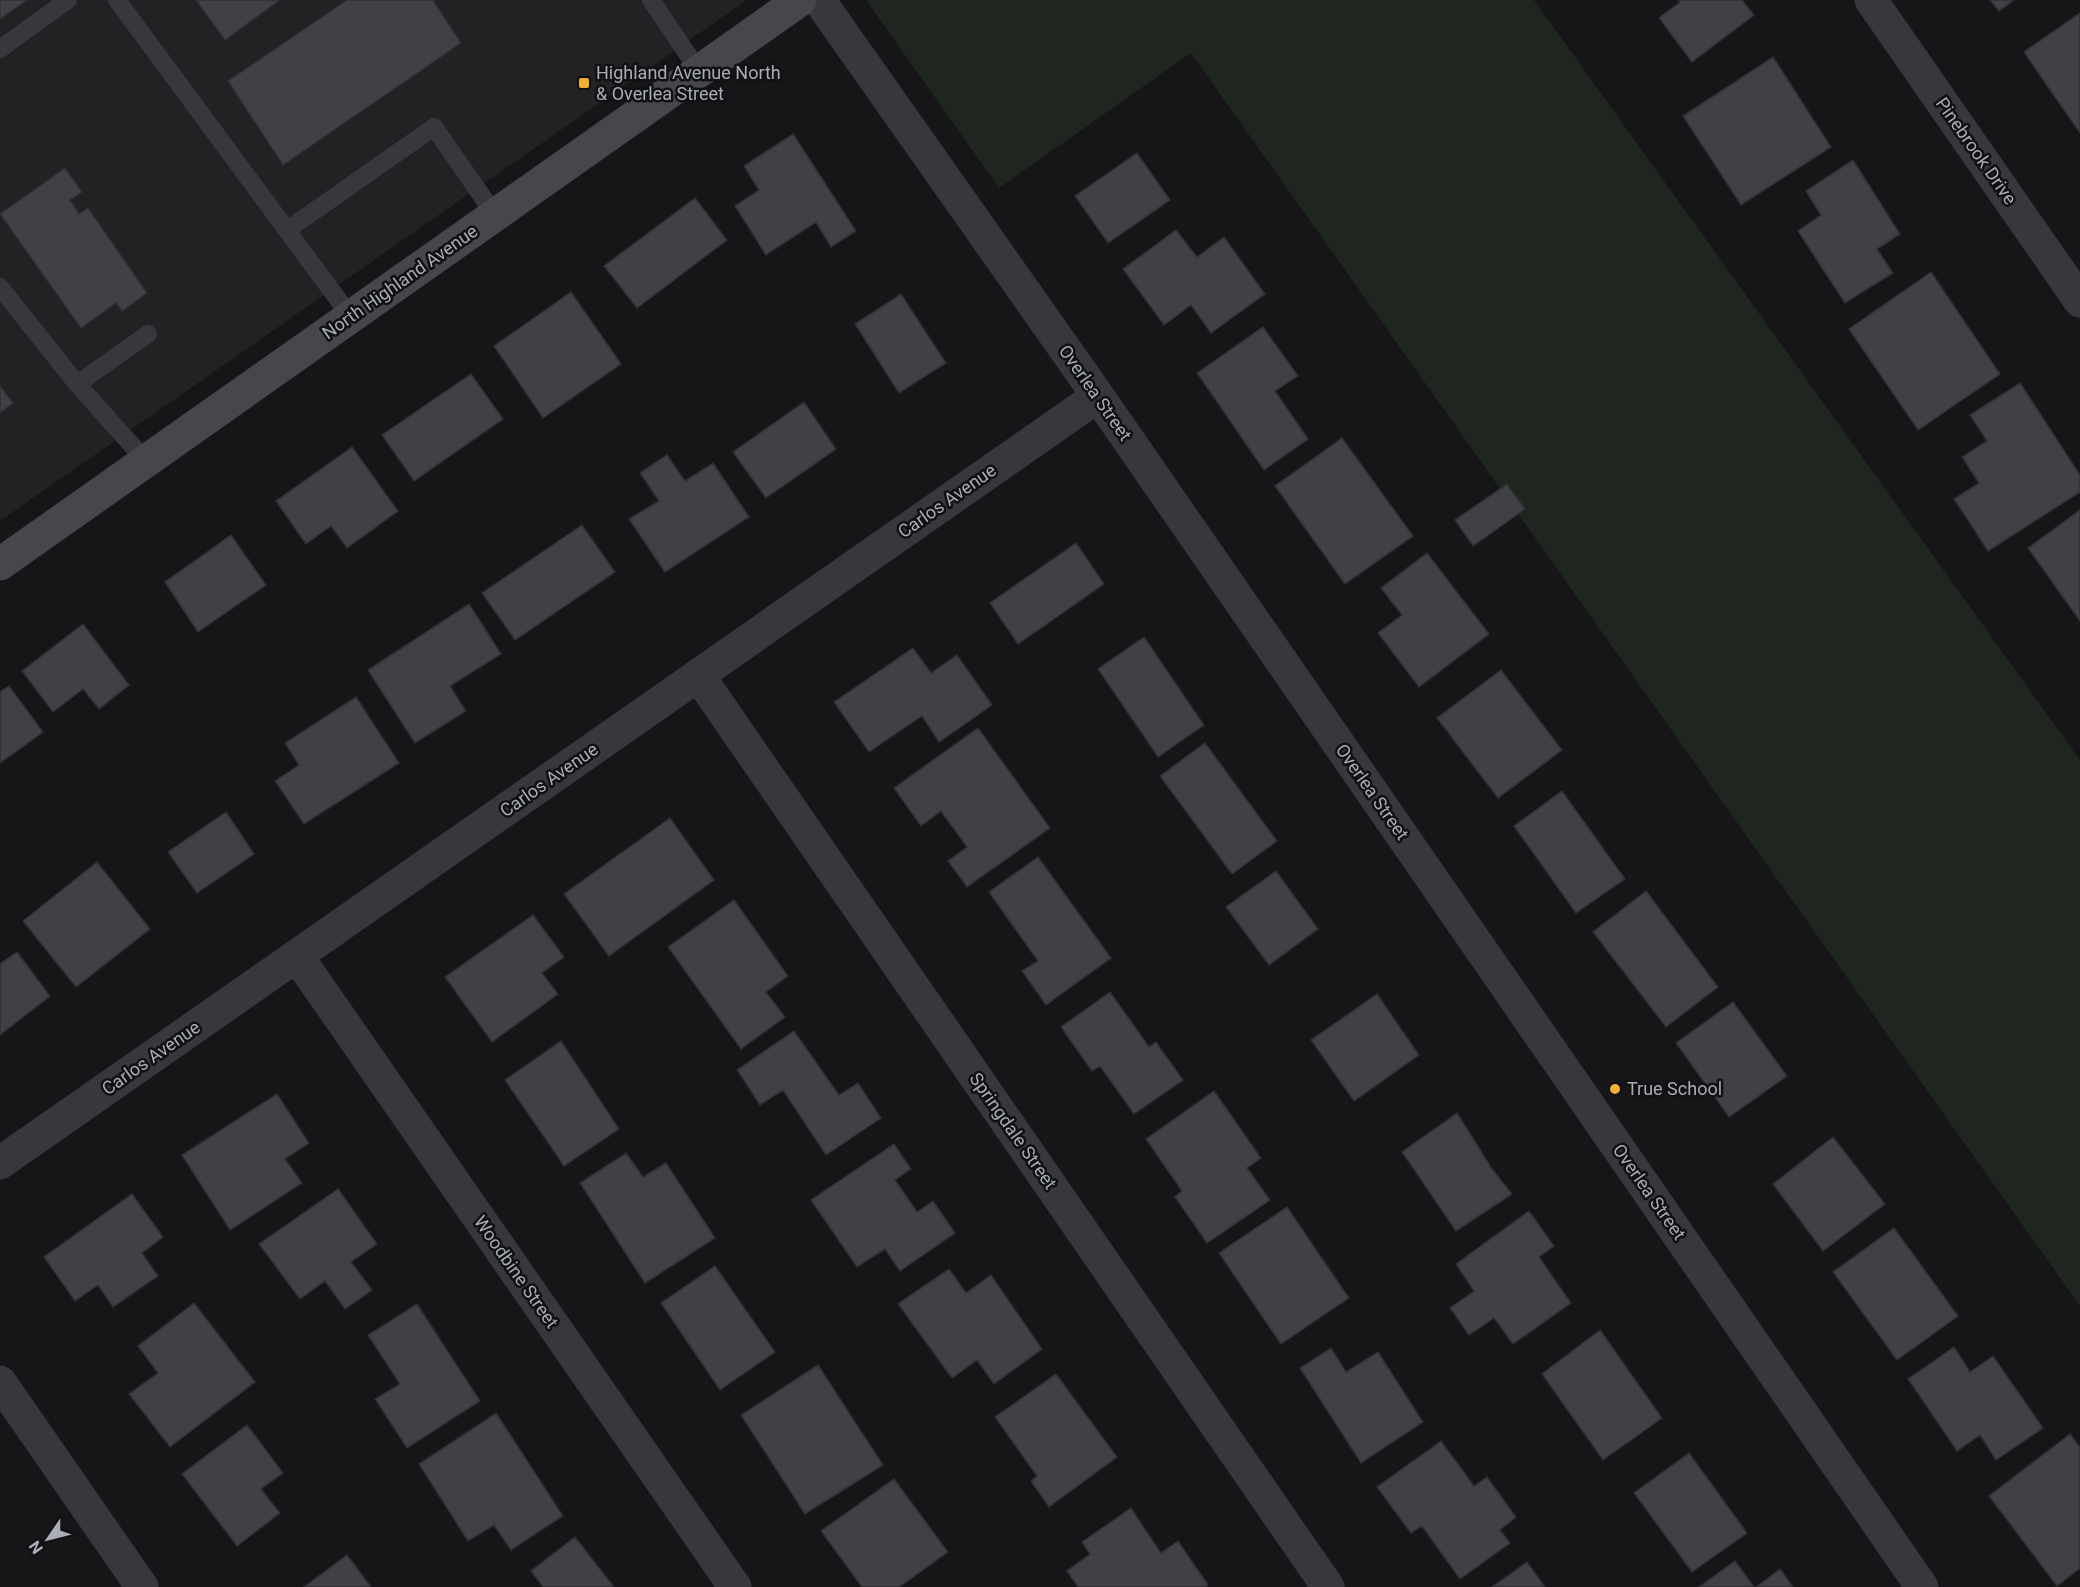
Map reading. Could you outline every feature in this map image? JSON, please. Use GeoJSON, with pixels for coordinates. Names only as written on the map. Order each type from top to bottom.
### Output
{"type":"FeatureCollection","features":[{"type":"Feature","properties":{"kind":"street","name":"North Highland Avenue"},"geometry":{"type":"LineString","coordinates":[[0,564],[800,0]]}},
{"type":"Feature","properties":{"kind":"street","name":"Overlea Street"},"geometry":{"type":"LineString","coordinates":[[819,0],[1098,396],[1922,1587]]}},
{"type":"Feature","properties":{"kind":"street","name":"Pinebrook Drive"},"geometry":{"type":"LineString","coordinates":[[1871,0],[2080,301]]}},
{"type":"Feature","properties":{"kind":"street","name":"Carlos Avenue"},"geometry":{"type":"LineString","coordinates":[[0,1163],[1098,396]]}},
{"type":"Feature","properties":{"kind":"street","name":"Springdale Street"},"geometry":{"type":"LineString","coordinates":[[698,675],[1328,1587]]}},
{"type":"Feature","properties":{"kind":"street","name":"Woodbine Street"},"geometry":{"type":"LineString","coordinates":[[297,956],[735,1587]]}},
{"type":"Feature","properties":{"kind":"street"},"geometry":{"type":"LineString","coordinates":[[0,1382],[142,1587]]}},
{"type":"Feature","properties":{"kind":"lane"},"geometry":{"type":"LineString","coordinates":[[0,49],[68,0]]}},
{"type":"Feature","properties":{"kind":"lane"},"geometry":{"type":"LineString","coordinates":[[117,0],[351,317]]}},
{"type":"Feature","properties":{"kind":"lane"},"geometry":{"type":"LineString","coordinates":[[651,0],[699,72]]}},
{"type":"Feature","properties":{"kind":"lane"},"geometry":{"type":"LineString","coordinates":[[287,230],[434,127],[495,215]]}},
{"type":"Feature","properties":{"kind":"lane"},"geometry":{"type":"LineString","coordinates":[[0,287],[77,384],[146,461]]}},
{"type":"Feature","properties":{"kind":"lane"},"geometry":{"type":"LineString","coordinates":[[77,384],[148,334]]}},
{"type":"Feature","properties":{"kind":"shaded area"},"geometry":{"type":"Polygon","coordinates":[[[0,0],[747,0],[0,521],[0,0]]]}},
{"type":"Feature","properties":{"kind":"shaded area"},"geometry":{"type":"Polygon","coordinates":[[[866,0],[1534,0],[2080,760],[2080,1306],[1191,53],[999,188],[866,0]]]}},
{"type":"Feature","properties":{"kind":"building"},"geometry":{"type":"Polygon","coordinates":[[[0,0],[27,0],[0,19],[0,0]]]}},
{"type":"Feature","properties":{"kind":"building"},"geometry":{"type":"Polygon","coordinates":[[[196,0],[280,0],[225,40],[196,0]]]}},
{"type":"Feature","properties":{"kind":"building"},"geometry":{"type":"Polygon","coordinates":[[[347,0],[433,0],[461,43],[283,165],[228,81],[347,0]]]}},
{"type":"Feature","properties":{"kind":"building"},"geometry":{"type":"Polygon","coordinates":[[[1678,0],[1742,0],[1754,15],[1692,62],[1659,18],[1680,2],[1678,0]]]}},
{"type":"Feature","properties":{"kind":"building"},"geometry":{"type":"Polygon","coordinates":[[[1990,0],[2014,0],[1999,11],[1990,0]]]}},
{"type":"Feature","properties":{"kind":"building"},"geometry":{"type":"Polygon","coordinates":[[[2080,13],[2080,133],[2024,52],[2080,13]]]}},
{"type":"Feature","properties":{"kind":"building"},"geometry":{"type":"Polygon","coordinates":[[[1773,57],[1831,147],[1741,205],[1683,116],[1773,57]]]}},
{"type":"Feature","properties":{"kind":"building"},"geometry":{"type":"Polygon","coordinates":[[[793,134],[856,231],[831,247],[816,222],[766,255],[735,206],[759,190],[744,166],[793,134]]]}},
{"type":"Feature","properties":{"kind":"building"},"geometry":{"type":"Polygon","coordinates":[[[1137,153],[1170,200],[1108,243],[1075,196],[1137,153]]]}},
{"type":"Feature","properties":{"kind":"building"},"geometry":{"type":"Polygon","coordinates":[[[1853,160],[1900,234],[1877,249],[1893,273],[1845,303],[1798,231],[1821,215],[1806,191],[1853,160]]]}},
{"type":"Feature","properties":{"kind":"building"},"geometry":{"type":"Polygon","coordinates":[[[65,168],[82,192],[70,200],[79,214],[88,208],[147,293],[122,311],[116,303],[81,328],[0,214],[65,168]]]}},
{"type":"Feature","properties":{"kind":"building"},"geometry":{"type":"Polygon","coordinates":[[[695,198],[727,240],[637,308],[604,266],[695,198]]]}},
{"type":"Feature","properties":{"kind":"building"},"geometry":{"type":"Polygon","coordinates":[[[1176,230],[1197,257],[1224,237],[1265,294],[1211,333],[1191,305],[1164,325],[1123,269],[1176,230]]]}},
{"type":"Feature","properties":{"kind":"building"},"geometry":{"type":"Polygon","coordinates":[[[1931,272],[2000,374],[1918,430],[1849,329],[1931,272]]]}},
{"type":"Feature","properties":{"kind":"building"},"geometry":{"type":"Polygon","coordinates":[[[571,292],[621,364],[543,418],[494,346],[571,292]]]}},
{"type":"Feature","properties":{"kind":"building"},"geometry":{"type":"Polygon","coordinates":[[[901,294],[946,363],[899,393],[855,324],[901,294]]]}},
{"type":"Feature","properties":{"kind":"building"},"geometry":{"type":"Polygon","coordinates":[[[1263,327],[1298,376],[1275,391],[1308,439],[1264,470],[1197,373],[1263,327]]]}},
{"type":"Feature","properties":{"kind":"building"},"geometry":{"type":"Polygon","coordinates":[[[471,374],[503,419],[414,481],[382,435],[471,374]]]}},
{"type":"Feature","properties":{"kind":"building"},"geometry":{"type":"Polygon","coordinates":[[[2020,383],[2080,475],[2080,492],[1988,551],[1954,499],[1979,483],[1962,457],[1987,441],[1970,415],[2020,383]]]}},
{"type":"Feature","properties":{"kind":"building"},"geometry":{"type":"Polygon","coordinates":[[[0,386],[13,403],[0,413],[0,386]]]}},
{"type":"Feature","properties":{"kind":"building"},"geometry":{"type":"Polygon","coordinates":[[[804,402],[836,449],[766,498],[733,452],[804,402]]]}},
{"type":"Feature","properties":{"kind":"building"},"geometry":{"type":"Polygon","coordinates":[[[1342,438],[1413,536],[1345,584],[1275,486],[1342,438]]]}},
{"type":"Feature","properties":{"kind":"building"},"geometry":{"type":"Polygon","coordinates":[[[352,447],[398,511],[347,548],[331,526],[306,544],[276,501],[352,447]]]}},
{"type":"Feature","properties":{"kind":"building"},"geometry":{"type":"Polygon","coordinates":[[[667,455],[685,481],[713,463],[749,517],[665,572],[629,519],[659,501],[640,473],[667,455]]]}},
{"type":"Feature","properties":{"kind":"building"},"geometry":{"type":"Polygon","coordinates":[[[1507,484],[1525,509],[1473,546],[1455,520],[1507,484]]]}},
{"type":"Feature","properties":{"kind":"building"},"geometry":{"type":"Polygon","coordinates":[[[2080,510],[2080,621],[2028,548],[2080,510]]]}},
{"type":"Feature","properties":{"kind":"building"},"geometry":{"type":"Polygon","coordinates":[[[582,525],[615,572],[515,640],[482,593],[582,525]]]}},
{"type":"Feature","properties":{"kind":"building"},"geometry":{"type":"Polygon","coordinates":[[[231,535],[266,585],[198,632],[165,582],[231,535]]]}},
{"type":"Feature","properties":{"kind":"building"},"geometry":{"type":"Polygon","coordinates":[[[1076,543],[1104,584],[1018,644],[990,603],[1076,543]]]}},
{"type":"Feature","properties":{"kind":"building"},"geometry":{"type":"Polygon","coordinates":[[[1427,553],[1489,634],[1419,687],[1378,633],[1402,615],[1381,588],[1427,553]]]}},
{"type":"Feature","properties":{"kind":"building"},"geometry":{"type":"Polygon","coordinates":[[[469,604],[501,654],[450,686],[466,711],[415,743],[368,670],[469,604]]]}},
{"type":"Feature","properties":{"kind":"building"},"geometry":{"type":"Polygon","coordinates":[[[83,624],[129,685],[99,709],[83,689],[53,712],[22,671],[83,624]]]}},
{"type":"Feature","properties":{"kind":"building"},"geometry":{"type":"Polygon","coordinates":[[[1144,637],[1204,725],[1158,757],[1098,669],[1144,637]]]}},
{"type":"Feature","properties":{"kind":"building"},"geometry":{"type":"Polygon","coordinates":[[[913,648],[931,673],[957,655],[992,705],[939,742],[922,716],[869,752],[834,702],[913,648]]]}},
{"type":"Feature","properties":{"kind":"building"},"geometry":{"type":"Polygon","coordinates":[[[1501,670],[1562,750],[1498,798],[1437,718],[1501,670]]]}},
{"type":"Feature","properties":{"kind":"building"},"geometry":{"type":"Polygon","coordinates":[[[9,686],[43,732],[0,763],[0,692],[9,686]]]}},
{"type":"Feature","properties":{"kind":"building"},"geometry":{"type":"Polygon","coordinates":[[[356,697],[399,763],[304,824],[275,781],[299,765],[285,743],[356,697]]]}},
{"type":"Feature","properties":{"kind":"building"},"geometry":{"type":"Polygon","coordinates":[[[978,728],[1050,828],[967,887],[948,861],[967,847],[941,811],[921,826],[894,788],[978,728]]]}},
{"type":"Feature","properties":{"kind":"building"},"geometry":{"type":"Polygon","coordinates":[[[1205,743],[1277,841],[1232,874],[1160,776],[1205,743]]]}},
{"type":"Feature","properties":{"kind":"building"},"geometry":{"type":"Polygon","coordinates":[[[1562,791],[1625,879],[1576,913],[1514,826],[1562,791]]]}},
{"type":"Feature","properties":{"kind":"building"},"geometry":{"type":"Polygon","coordinates":[[[226,812],[254,854],[197,893],[168,852],[226,812]]]}},
{"type":"Feature","properties":{"kind":"building"},"geometry":{"type":"Polygon","coordinates":[[[670,818],[714,880],[609,956],[564,894],[670,818]]]}},
{"type":"Feature","properties":{"kind":"building"},"geometry":{"type":"Polygon","coordinates":[[[1038,857],[1111,958],[1046,1005],[1022,971],[1038,961],[989,892],[1038,857]]]}},
{"type":"Feature","properties":{"kind":"building"},"geometry":{"type":"Polygon","coordinates":[[[97,862],[150,929],[76,987],[23,921],[97,862]]]}},
{"type":"Feature","properties":{"kind":"building"},"geometry":{"type":"Polygon","coordinates":[[[1276,871],[1318,929],[1269,965],[1226,907],[1276,871]]]}},
{"type":"Feature","properties":{"kind":"building"},"geometry":{"type":"Polygon","coordinates":[[[1646,891],[1718,987],[1666,1027],[1593,932],[1646,891]]]}},
{"type":"Feature","properties":{"kind":"building"},"geometry":{"type":"Polygon","coordinates":[[[734,900],[788,976],[766,992],[785,1017],[741,1049],[668,947],[734,900]]]}},
{"type":"Feature","properties":{"kind":"building"},"geometry":{"type":"Polygon","coordinates":[[[533,915],[564,957],[542,973],[558,994],[492,1042],[445,977],[533,915]]]}},
{"type":"Feature","properties":{"kind":"building"},"geometry":{"type":"Polygon","coordinates":[[[17,952],[50,996],[0,1035],[0,964],[17,952]]]}},
{"type":"Feature","properties":{"kind":"building"},"geometry":{"type":"Polygon","coordinates":[[[1110,992],[1149,1047],[1156,1042],[1183,1080],[1134,1114],[1100,1066],[1092,1071],[1061,1027],[1110,992]]]}},
{"type":"Feature","properties":{"kind":"building"},"geometry":{"type":"Polygon","coordinates":[[[1377,994],[1419,1055],[1354,1101],[1311,1040],[1377,994]]]}},
{"type":"Feature","properties":{"kind":"building"},"geometry":{"type":"Polygon","coordinates":[[[1733,1002],[1787,1076],[1729,1117],[1676,1043],[1733,1002]]]}},
{"type":"Feature","properties":{"kind":"building"},"geometry":{"type":"Polygon","coordinates":[[[794,1031],[839,1095],[858,1083],[881,1118],[826,1155],[783,1090],[760,1105],[737,1070],[794,1031]]]}},
{"type":"Feature","properties":{"kind":"building"},"geometry":{"type":"Polygon","coordinates":[[[561,1041],[619,1129],[564,1166],[505,1080],[561,1041]]]}},
{"type":"Feature","properties":{"kind":"building"},"geometry":{"type":"Polygon","coordinates":[[[1214,1091],[1261,1158],[1247,1168],[1270,1200],[1207,1243],[1175,1197],[1182,1191],[1146,1139],[1214,1091]]]}},
{"type":"Feature","properties":{"kind":"building"},"geometry":{"type":"Polygon","coordinates":[[[277,1094],[309,1143],[285,1159],[302,1183],[230,1230],[182,1155],[277,1094]]]}},
{"type":"Feature","properties":{"kind":"building"},"geometry":{"type":"Polygon","coordinates":[[[1457,1113],[1492,1169],[1512,1194],[1456,1231],[1402,1152],[1457,1113]]]}},
{"type":"Feature","properties":{"kind":"building"},"geometry":{"type":"Polygon","coordinates":[[[1833,1137],[1885,1204],[1823,1251],[1773,1184],[1833,1137]]]}},
{"type":"Feature","properties":{"kind":"building"},"geometry":{"type":"Polygon","coordinates":[[[894,1144],[911,1169],[895,1180],[917,1212],[933,1201],[955,1233],[900,1271],[885,1249],[857,1267],[811,1200],[894,1144]]]}},
{"type":"Feature","properties":{"kind":"building"},"geometry":{"type":"Polygon","coordinates":[[[626,1153],[643,1177],[666,1163],[715,1238],[645,1283],[580,1183],[626,1153]]]}},
{"type":"Feature","properties":{"kind":"building"},"geometry":{"type":"Polygon","coordinates":[[[338,1189],[377,1244],[351,1262],[372,1290],[345,1309],[325,1281],[300,1299],[259,1244],[338,1189]]]}},
{"type":"Feature","properties":{"kind":"building"},"geometry":{"type":"Polygon","coordinates":[[[132,1194],[163,1237],[142,1253],[158,1276],[113,1307],[98,1285],[75,1301],[44,1257],[132,1194]]]}},
{"type":"Feature","properties":{"kind":"building"},"geometry":{"type":"Polygon","coordinates":[[[1287,1207],[1349,1298],[1281,1344],[1219,1253],[1287,1207]]]}},
{"type":"Feature","properties":{"kind":"building"},"geometry":{"type":"Polygon","coordinates":[[[1529,1211],[1554,1246],[1539,1257],[1571,1303],[1513,1344],[1494,1318],[1469,1335],[1450,1308],[1474,1291],[1456,1264],[1529,1211]]]}},
{"type":"Feature","properties":{"kind":"building"},"geometry":{"type":"Polygon","coordinates":[[[1894,1228],[1958,1316],[1897,1360],[1833,1272],[1894,1228]]]}},
{"type":"Feature","properties":{"kind":"building"},"geometry":{"type":"Polygon","coordinates":[[[715,1266],[775,1352],[720,1390],[661,1303],[715,1266]]]}},
{"type":"Feature","properties":{"kind":"building"},"geometry":{"type":"Polygon","coordinates":[[[949,1269],[966,1293],[991,1275],[1042,1349],[994,1384],[977,1360],[952,1378],[898,1304],[949,1269]]]}},
{"type":"Feature","properties":{"kind":"building"},"geometry":{"type":"Polygon","coordinates":[[[194,1303],[255,1382],[170,1447],[129,1394],[158,1373],[138,1346],[194,1303]]]}},
{"type":"Feature","properties":{"kind":"building"},"geometry":{"type":"Polygon","coordinates":[[[417,1304],[480,1401],[407,1448],[375,1399],[400,1384],[368,1335],[417,1304]]]}},
{"type":"Feature","properties":{"kind":"building"},"geometry":{"type":"Polygon","coordinates":[[[1600,1330],[1662,1418],[1603,1460],[1542,1374],[1600,1330]]]}},
{"type":"Feature","properties":{"kind":"building"},"geometry":{"type":"Polygon","coordinates":[[[1954,1347],[1970,1372],[1993,1356],[2043,1428],[1996,1460],[1980,1435],[1957,1451],[1908,1379],[1954,1347]]]}},
{"type":"Feature","properties":{"kind":"building"},"geometry":{"type":"Polygon","coordinates":[[[1331,1348],[1346,1372],[1378,1352],[1423,1422],[1361,1463],[1300,1368],[1331,1348]]]}},
{"type":"Feature","properties":{"kind":"building"},"geometry":{"type":"Polygon","coordinates":[[[818,1365],[883,1465],[805,1514],[741,1415],[818,1365]]]}},
{"type":"Feature","properties":{"kind":"building"},"geometry":{"type":"Polygon","coordinates":[[[1056,1374],[1117,1457],[1049,1507],[1031,1481],[1037,1476],[995,1417],[1056,1374]]]}},
{"type":"Feature","properties":{"kind":"building"},"geometry":{"type":"Polygon","coordinates":[[[496,1413],[563,1516],[511,1550],[494,1525],[468,1541],[419,1464],[496,1413]]]}},
{"type":"Feature","properties":{"kind":"building"},"geometry":{"type":"Polygon","coordinates":[[[247,1425],[283,1473],[261,1489],[280,1513],[237,1546],[182,1474],[247,1425]]]}},
{"type":"Feature","properties":{"kind":"building"},"geometry":{"type":"Polygon","coordinates":[[[2070,1434],[2080,1447],[2080,1568],[2057,1586],[1989,1496],[2070,1434]]]}},
{"type":"Feature","properties":{"kind":"building"},"geometry":{"type":"Polygon","coordinates":[[[1441,1441],[1474,1486],[1487,1477],[1516,1517],[1500,1530],[1510,1543],[1460,1579],[1422,1526],[1411,1533],[1377,1487],[1441,1441]]]}},
{"type":"Feature","properties":{"kind":"building"},"geometry":{"type":"Polygon","coordinates":[[[1689,1453],[1747,1533],[1692,1572],[1634,1493],[1689,1453]]]}},
{"type":"Feature","properties":{"kind":"building"},"geometry":{"type":"Polygon","coordinates":[[[894,1479],[948,1552],[899,1587],[862,1587],[821,1531],[894,1479]]]}},
{"type":"Feature","properties":{"kind":"building"},"geometry":{"type":"Polygon","coordinates":[[[1131,1508],[1161,1553],[1178,1541],[1208,1585],[1206,1587],[1078,1587],[1067,1571],[1090,1554],[1082,1542],[1131,1508]]]}},
{"type":"Feature","properties":{"kind":"building"},"geometry":{"type":"Polygon","coordinates":[[[575,1537],[614,1587],[543,1587],[531,1571],[575,1537]]]}},
{"type":"Feature","properties":{"kind":"building"},"geometry":{"type":"Polygon","coordinates":[[[347,1555],[371,1587],[304,1587],[347,1555]]]}},
{"type":"Feature","properties":{"kind":"building"},"geometry":{"type":"Polygon","coordinates":[[[1735,1561],[1754,1587],[1699,1587],[1735,1561]]]}},
{"type":"Feature","properties":{"kind":"building"},"geometry":{"type":"Polygon","coordinates":[[[1527,1562],[1545,1587],[1492,1587],[1527,1562]]]}},
{"type":"Feature","properties":{"kind":"building"},"geometry":{"type":"Polygon","coordinates":[[[1780,1569],[1793,1587],[1756,1587],[1780,1569]]]}},
{"type":"Feature","properties":{"kind":"place","name":"Highland Avenue North & Overlea Street"},"geometry":{"type":"Point","coordinates":[584,83]}},
{"type":"Feature","properties":{"kind":"place","name":"True School"},"geometry":{"type":"Point","coordinates":[1615,1089]}}]}
